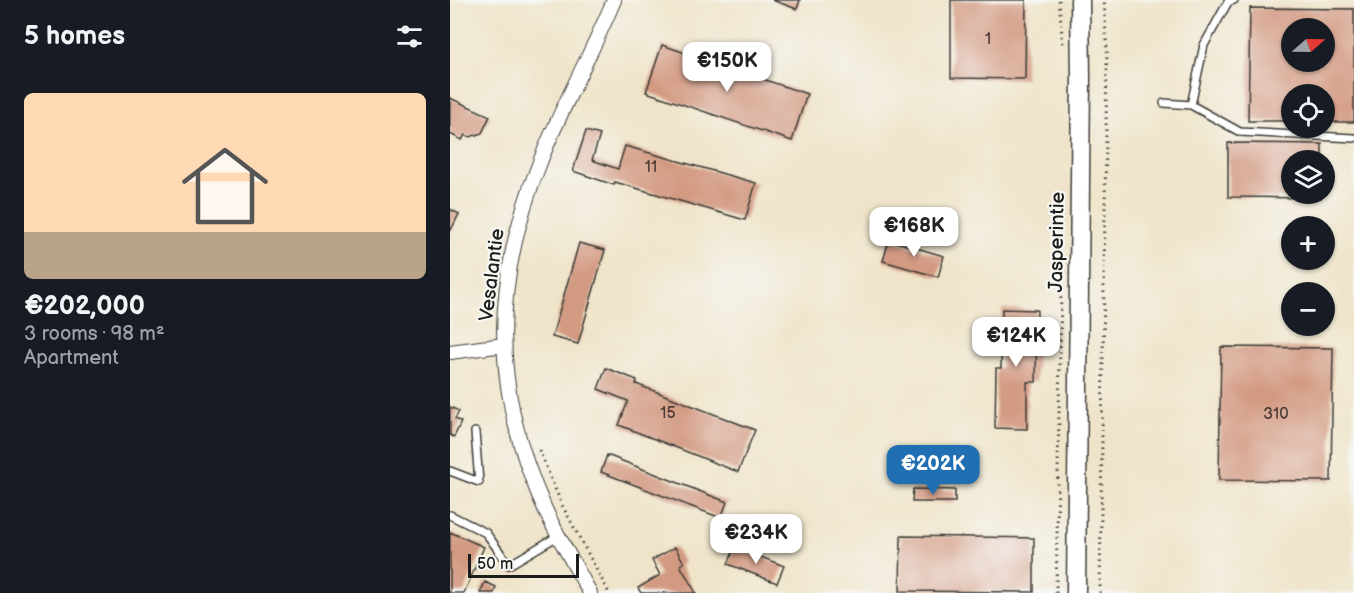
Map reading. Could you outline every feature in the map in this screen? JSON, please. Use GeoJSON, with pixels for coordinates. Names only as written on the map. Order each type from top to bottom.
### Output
{"type":"FeatureCollection","features":[{"type":"Feature","properties":{"kind":"main road","name":"Jasperintie"},"geometry":{"type":"LineString","coordinates":[[1076,593],[1080,0]]}},
{"type":"Feature","properties":{"kind":"street","name":"Vesalantie"},"geometry":{"type":"LineString","coordinates":[[590,593],[545,510],[526,462],[513,418],[504,345],[504,302],[508,268],[522,210],[542,155],[614,0]]}},
{"type":"Feature","properties":{"kind":"street"},"geometry":{"type":"LineString","coordinates":[[450,352],[504,345]]}},
{"type":"Feature","properties":{"kind":"lane"},"geometry":{"type":"LineString","coordinates":[[1191,105],[1203,45],[1228,2],[1234,0]]}},
{"type":"Feature","properties":{"kind":"lane"},"geometry":{"type":"LineString","coordinates":[[1164,104],[1191,105],[1240,132],[1354,138]]}},
{"type":"Feature","properties":{"kind":"lane"},"geometry":{"type":"LineString","coordinates":[[450,471],[479,482],[475,432]]}},
{"type":"Feature","properties":{"kind":"lane"},"geometry":{"type":"LineString","coordinates":[[450,515],[486,533],[509,565],[558,536]]}},
{"type":"Feature","properties":{"kind":"path"},"geometry":{"type":"LineString","coordinates":[[1059,0],[1064,53]]}},
{"type":"Feature","properties":{"kind":"path"},"geometry":{"type":"LineString","coordinates":[[1100,593],[1107,52],[1104,0]]}},
{"type":"Feature","properties":{"kind":"path"},"geometry":{"type":"LineString","coordinates":[[1056,593],[1061,292]]}},
{"type":"Feature","properties":{"kind":"path"},"geometry":{"type":"LineString","coordinates":[[537,442],[562,505],[609,593]]}},
{"type":"Feature","properties":{"kind":"building"},"geometry":{"type":"Polygon","coordinates":[[[772,0],[800,0],[797,9],[772,0]]]}},
{"type":"Feature","properties":{"kind":"building"},"geometry":{"type":"Polygon","coordinates":[[[951,0],[1026,0],[1025,79],[951,78],[951,0]]]}},
{"type":"Feature","properties":{"kind":"building"},"geometry":{"type":"Polygon","coordinates":[[[1250,8],[1354,9],[1354,122],[1335,122],[1335,84],[1281,84],[1281,121],[1248,121],[1250,8]]]}},
{"type":"Feature","properties":{"kind":"building"},"geometry":{"type":"Polygon","coordinates":[[[662,45],[807,94],[792,141],[646,92],[662,45]]]}},
{"type":"Feature","properties":{"kind":"building"},"geometry":{"type":"Polygon","coordinates":[[[450,98],[490,116],[482,133],[470,137],[465,135],[462,140],[450,134],[450,98]]]}},
{"type":"Feature","properties":{"kind":"building"},"geometry":{"type":"Polygon","coordinates":[[[586,131],[600,135],[592,160],[618,169],[625,146],[756,183],[745,220],[615,182],[614,185],[573,171],[586,131]]]}},
{"type":"Feature","properties":{"kind":"building"},"geometry":{"type":"Polygon","coordinates":[[[1228,143],[1322,144],[1322,150],[1281,150],[1281,198],[1228,197],[1228,143]]]}},
{"type":"Feature","properties":{"kind":"building"},"geometry":{"type":"Polygon","coordinates":[[[450,209],[459,214],[450,232],[450,209]]]}},
{"type":"Feature","properties":{"kind":"building"},"geometry":{"type":"Polygon","coordinates":[[[889,240],[944,256],[938,277],[883,261],[889,240]]]}},
{"type":"Feature","properties":{"kind":"building"},"geometry":{"type":"Polygon","coordinates":[[[579,243],[605,250],[578,344],[552,337],[579,243]]]}},
{"type":"Feature","properties":{"kind":"building"},"geometry":{"type":"Polygon","coordinates":[[[1002,309],[1037,310],[1036,382],[1027,382],[1027,429],[995,428],[996,368],[1001,368],[1002,309]]]}},
{"type":"Feature","properties":{"kind":"building"},"geometry":{"type":"Polygon","coordinates":[[[1221,347],[1333,348],[1331,481],[1219,480],[1221,347]]]}},
{"type":"Feature","properties":{"kind":"building"},"geometry":{"type":"Polygon","coordinates":[[[606,368],[637,380],[636,384],[755,430],[738,472],[619,425],[628,401],[598,389],[606,368]]]}},
{"type":"Feature","properties":{"kind":"building"},"geometry":{"type":"Polygon","coordinates":[[[450,407],[459,411],[455,419],[461,422],[454,437],[450,435],[450,407]]]}},
{"type":"Feature","properties":{"kind":"building"},"geometry":{"type":"Polygon","coordinates":[[[607,455],[727,502],[721,518],[601,472],[607,455]]]}},
{"type":"Feature","properties":{"kind":"building"},"geometry":{"type":"Polygon","coordinates":[[[913,489],[955,490],[955,502],[912,502],[913,489]]]}},
{"type":"Feature","properties":{"kind":"building"},"geometry":{"type":"Polygon","coordinates":[[[450,532],[484,547],[464,593],[450,593],[450,532]]]}},
{"type":"Feature","properties":{"kind":"building"},"geometry":{"type":"Polygon","coordinates":[[[901,536],[1034,538],[1034,592],[900,591],[901,536]]]}},
{"type":"Feature","properties":{"kind":"building"},"geometry":{"type":"Polygon","coordinates":[[[675,547],[684,563],[680,565],[696,593],[641,593],[638,588],[660,575],[652,560],[675,547]]]}},
{"type":"Feature","properties":{"kind":"building"},"geometry":{"type":"Polygon","coordinates":[[[735,547],[784,566],[777,583],[728,564],[735,547]]]}},
{"type":"Feature","properties":{"kind":"building"},"geometry":{"type":"Polygon","coordinates":[[[485,582],[496,587],[494,593],[480,593],[485,582]]]}}]}
